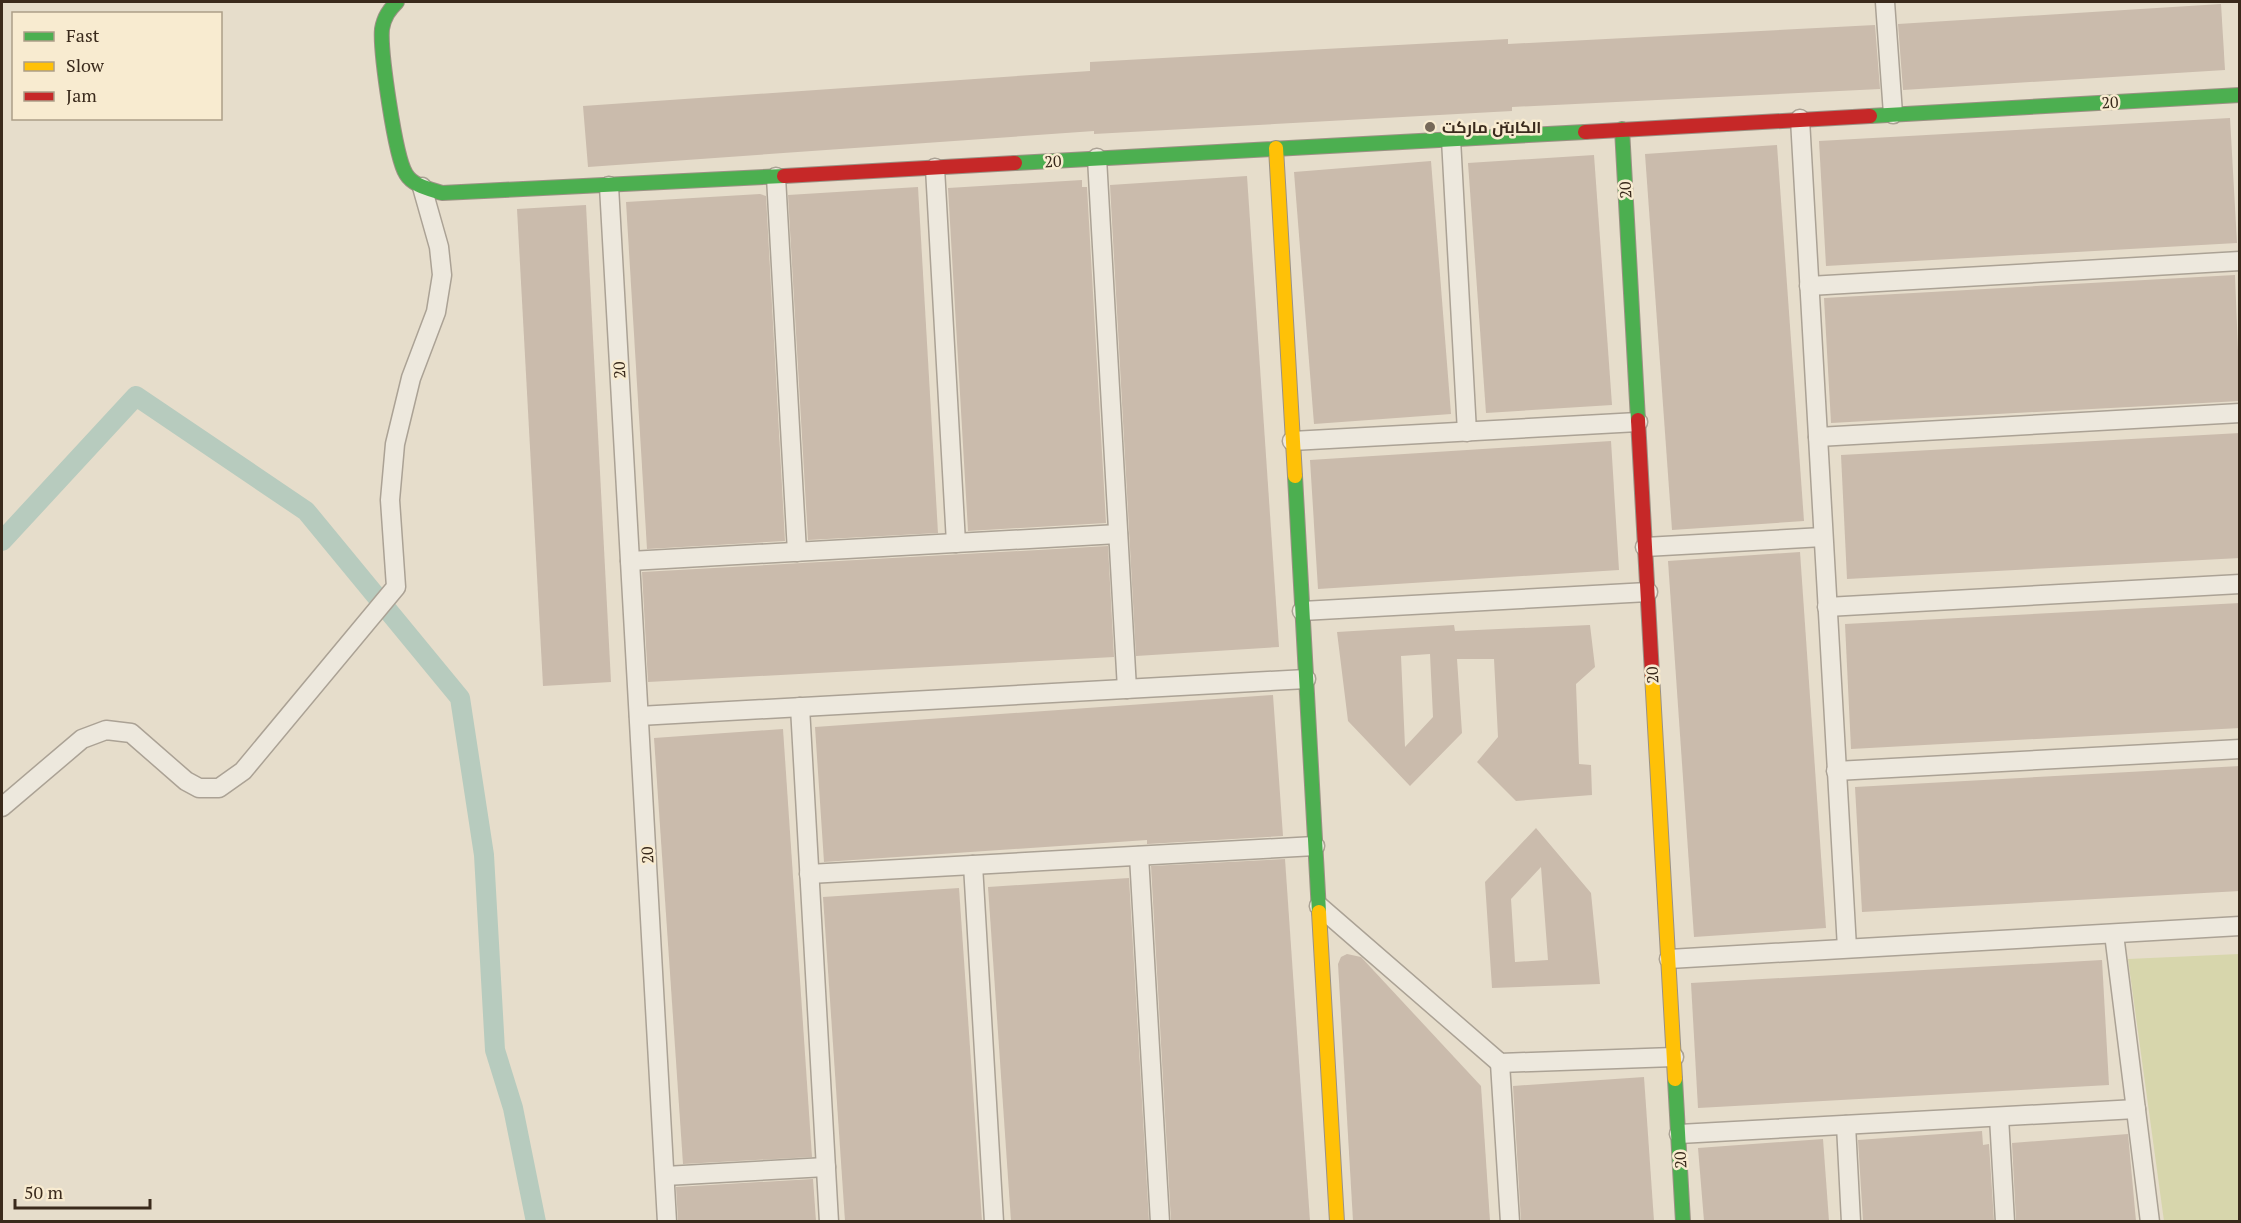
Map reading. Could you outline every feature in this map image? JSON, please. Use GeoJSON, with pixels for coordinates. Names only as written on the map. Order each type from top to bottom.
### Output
{"type":"FeatureCollection","features":[{"type":"Feature","properties":{"kind":"street"},"geometry":{"type":"LineString","coordinates":[[397,2],[387,12],[382,32],[398,153],[406,174],[422,187],[442,193],[609,186]]}},
{"type":"Feature","properties":{"kind":"street"},"geometry":{"type":"LineString","coordinates":[[1885,2],[1893,114]]}},
{"type":"Feature","properties":{"kind":"street","name":"20"},"geometry":{"type":"LineString","coordinates":[[667,1221],[609,186],[2240,94]]}},
{"type":"Feature","properties":{"kind":"street"},"geometry":{"type":"LineString","coordinates":[[1800,119],[1846,948]]}},
{"type":"Feature","properties":{"kind":"street","name":"20"},"geometry":{"type":"LineString","coordinates":[[1622,129],[1683,1221]]}},
{"type":"Feature","properties":{"kind":"street"},"geometry":{"type":"LineString","coordinates":[[1451,139],[1467,432]]}},
{"type":"Feature","properties":{"kind":"street"},"geometry":{"type":"LineString","coordinates":[[1276,148],[1337,1221]]}},
{"type":"Feature","properties":{"kind":"street"},"geometry":{"type":"LineString","coordinates":[[1097,158],[1127,689]]}},
{"type":"Feature","properties":{"kind":"street"},"geometry":{"type":"LineString","coordinates":[[935,168],[956,543]]}},
{"type":"Feature","properties":{"kind":"street"},"geometry":{"type":"LineString","coordinates":[[776,177],[797,552]]}},
{"type":"Feature","properties":{"kind":"street"},"geometry":{"type":"LineString","coordinates":[[2,807],[82,739],[106,730],[131,733],[186,781],[199,788],[219,788],[243,771],[372,619],[396,587],[390,500],[395,444],[411,378],[436,312],[442,275],[439,247],[422,187]]}},
{"type":"Feature","properties":{"kind":"street"},"geometry":{"type":"LineString","coordinates":[[1809,286],[2240,261]]}},
{"type":"Feature","properties":{"kind":"street"},"geometry":{"type":"LineString","coordinates":[[1818,437],[2240,413]]}},
{"type":"Feature","properties":{"kind":"street"},"geometry":{"type":"LineString","coordinates":[[1292,441],[1638,422]]}},
{"type":"Feature","properties":{"kind":"street"},"geometry":{"type":"LineString","coordinates":[[630,561],[1119,534]]}},
{"type":"Feature","properties":{"kind":"street"},"geometry":{"type":"LineString","coordinates":[[1645,547],[1823,537]]}},
{"type":"Feature","properties":{"kind":"street"},"geometry":{"type":"LineString","coordinates":[[1827,607],[2240,584]]}},
{"type":"Feature","properties":{"kind":"street"},"geometry":{"type":"LineString","coordinates":[[1302,611],[1648,592]]}},
{"type":"Feature","properties":{"kind":"street"},"geometry":{"type":"LineString","coordinates":[[639,716],[1306,679]]}},
{"type":"Feature","properties":{"kind":"street"},"geometry":{"type":"LineString","coordinates":[[800,707],[829,1221]]}},
{"type":"Feature","properties":{"kind":"street"},"geometry":{"type":"LineString","coordinates":[[1836,771],[2240,748]]}},
{"type":"Feature","properties":{"kind":"street"},"geometry":{"type":"LineString","coordinates":[[809,874],[1315,846]]}},
{"type":"Feature","properties":{"kind":"street"},"geometry":{"type":"LineString","coordinates":[[1139,856],[1160,1221]]}},
{"type":"Feature","properties":{"kind":"street"},"geometry":{"type":"LineString","coordinates":[[974,865],[994,1221]]}},
{"type":"Feature","properties":{"kind":"street"},"geometry":{"type":"LineString","coordinates":[[1319,906],[1500,1063],[1674,1057]]}},
{"type":"Feature","properties":{"kind":"street"},"geometry":{"type":"LineString","coordinates":[[1669,959],[2240,926]]}},
{"type":"Feature","properties":{"kind":"street"},"geometry":{"type":"LineString","coordinates":[[2114,933],[2150,1221]]}},
{"type":"Feature","properties":{"kind":"street"},"geometry":{"type":"LineString","coordinates":[[1500,1063],[1510,1221]]}},
{"type":"Feature","properties":{"kind":"street"},"geometry":{"type":"LineString","coordinates":[[1679,1134],[2136,1109]]}},
{"type":"Feature","properties":{"kind":"street"},"geometry":{"type":"LineString","coordinates":[[1999,1117],[2005,1221]]}},
{"type":"Feature","properties":{"kind":"street"},"geometry":{"type":"LineString","coordinates":[[1846,1125],[1851,1221]]}},
{"type":"Feature","properties":{"kind":"street"},"geometry":{"type":"LineString","coordinates":[[665,1176],[826,1167]]}},
{"type":"Feature","properties":{"kind":"green space"},"geometry":{"type":"Polygon","coordinates":[[[2239,954],[2239,1221],[2164,1221],[2128,959],[2239,954]]]}},
{"type":"Feature","properties":{"kind":"building"},"geometry":{"type":"Polygon","coordinates":[[[2221,4],[2225,70],[1903,90],[1898,24],[2221,4]]]}},
{"type":"Feature","properties":{"kind":"building"},"geometry":{"type":"Polygon","coordinates":[[[1875,25],[1880,89],[1512,107],[1512,111],[1094,134],[1094,131],[588,167],[583,106],[1090,71],[1090,62],[1508,39],[1508,44],[1875,25]]]}},
{"type":"Feature","properties":{"kind":"building"},"geometry":{"type":"Polygon","coordinates":[[[2230,118],[2237,243],[1826,266],[1819,141],[2230,118]]]}},
{"type":"Feature","properties":{"kind":"building"},"geometry":{"type":"Polygon","coordinates":[[[1777,145],[1804,521],[1672,530],[1645,154],[1777,145]]]}},
{"type":"Feature","properties":{"kind":"building"},"geometry":{"type":"Polygon","coordinates":[[[1594,155],[1612,405],[1486,413],[1468,163],[1594,155]]]}},
{"type":"Feature","properties":{"kind":"building"},"geometry":{"type":"Polygon","coordinates":[[[1431,161],[1451,414],[1314,424],[1294,172],[1431,161]]]}},
{"type":"Feature","properties":{"kind":"building"},"geometry":{"type":"Polygon","coordinates":[[[1247,176],[1279,647],[1136,656],[1110,185],[1247,176]]]}},
{"type":"Feature","properties":{"kind":"building"},"geometry":{"type":"Polygon","coordinates":[[[1082,180],[1082,187],[1087,187],[1106,523],[968,531],[948,188],[1082,180]]]}},
{"type":"Feature","properties":{"kind":"building"},"geometry":{"type":"Polygon","coordinates":[[[918,187],[938,533],[808,540],[788,195],[918,187]]]}},
{"type":"Feature","properties":{"kind":"building"},"geometry":{"type":"Polygon","coordinates":[[[760,194],[766,196],[785,541],[647,549],[626,202],[760,194]]]}},
{"type":"Feature","properties":{"kind":"building"},"geometry":{"type":"Polygon","coordinates":[[[586,205],[611,682],[543,686],[517,209],[586,205]]]}},
{"type":"Feature","properties":{"kind":"building"},"geometry":{"type":"Polygon","coordinates":[[[2235,275],[2240,401],[1831,423],[1824,298],[2235,275]]]}},
{"type":"Feature","properties":{"kind":"building"},"geometry":{"type":"Polygon","coordinates":[[[2240,433],[2240,558],[1847,579],[1841,455],[2240,433]]]}},
{"type":"Feature","properties":{"kind":"building"},"geometry":{"type":"Polygon","coordinates":[[[1611,441],[1619,570],[1318,589],[1310,460],[1611,441]]]}},
{"type":"Feature","properties":{"kind":"building"},"geometry":{"type":"Polygon","coordinates":[[[1108,546],[1114,657],[648,682],[642,572],[1108,546]]]}},
{"type":"Feature","properties":{"kind":"building"},"geometry":{"type":"Polygon","coordinates":[[[1800,552],[1826,928],[1694,937],[1668,561],[1800,552]]]}},
{"type":"Feature","properties":{"kind":"building"},"geometry":{"type":"Polygon","coordinates":[[[2240,603],[2240,728],[1851,749],[1845,624],[2240,603]]]}},
{"type":"Feature","properties":{"kind":"building"},"geometry":{"type":"Polygon","coordinates":[[[1454,625],[1455,631],[1590,625],[1595,667],[1576,684],[1579,764],[1591,765],[1592,795],[1516,801],[1477,762],[1498,737],[1494,659],[1457,659],[1462,733],[1410,786],[1348,721],[1337,632],[1454,625]],[[1430,654],[1401,656],[1405,747],[1433,717],[1430,654]]]}},
{"type":"Feature","properties":{"kind":"building"},"geometry":{"type":"Polygon","coordinates":[[[1273,695],[1283,836],[1147,844],[1147,840],[824,862],[815,727],[1273,695]]]}},
{"type":"Feature","properties":{"kind":"building"},"geometry":{"type":"Polygon","coordinates":[[[783,729],[812,1157],[683,1164],[654,738],[783,729]]]}},
{"type":"Feature","properties":{"kind":"building"},"geometry":{"type":"Polygon","coordinates":[[[2240,766],[2240,891],[1862,912],[1855,787],[2240,766]]]}},
{"type":"Feature","properties":{"kind":"building"},"geometry":{"type":"Polygon","coordinates":[[[1536,828],[1591,893],[1600,984],[1492,988],[1485,882],[1536,828]],[[1541,867],[1511,899],[1515,962],[1548,960],[1541,867]]]}},
{"type":"Feature","properties":{"kind":"building"},"geometry":{"type":"Polygon","coordinates":[[[1285,859],[1310,1221],[1171,1221],[1151,866],[1285,859]]]}},
{"type":"Feature","properties":{"kind":"building"},"geometry":{"type":"Polygon","coordinates":[[[1129,878],[1149,1221],[1011,1221],[988,887],[1129,878]]]}},
{"type":"Feature","properties":{"kind":"building"},"geometry":{"type":"Polygon","coordinates":[[[959,888],[982,1221],[845,1221],[823,897],[959,888]]]}},
{"type":"Feature","properties":{"kind":"building"},"geometry":{"type":"Polygon","coordinates":[[[1347,954],[1361,957],[1481,1086],[1490,1221],[1353,1221],[1338,964],[1341,957],[1347,954]]]}},
{"type":"Feature","properties":{"kind":"building"},"geometry":{"type":"Polygon","coordinates":[[[2102,960],[2109,1085],[1698,1108],[1691,983],[2102,960]]]}},
{"type":"Feature","properties":{"kind":"building"},"geometry":{"type":"Polygon","coordinates":[[[1644,1077],[1654,1221],[1521,1221],[1513,1086],[1644,1077]]]}},
{"type":"Feature","properties":{"kind":"building"},"geometry":{"type":"Polygon","coordinates":[[[1982,1131],[1983,1145],[1989,1144],[1994,1221],[1863,1221],[1858,1140],[1982,1131]]]}},
{"type":"Feature","properties":{"kind":"building"},"geometry":{"type":"Polygon","coordinates":[[[2128,1134],[2136,1221],[2016,1221],[2012,1143],[2128,1134]]]}},
{"type":"Feature","properties":{"kind":"building"},"geometry":{"type":"Polygon","coordinates":[[[1823,1139],[1829,1221],[1704,1221],[1698,1148],[1823,1139]]]}},
{"type":"Feature","properties":{"kind":"building"},"geometry":{"type":"Polygon","coordinates":[[[813,1179],[816,1221],[678,1221],[676,1187],[813,1179]]]}},
{"type":"Feature","properties":{"kind":"waterway"},"geometry":{"type":"LineString","coordinates":[[2,541],[136,396],[306,511],[460,698],[484,855],[495,1050],[513,1108],[536,1222]]}},
{"type":"Feature","properties":{"kind":"traffic: fast"},"geometry":{"type":"LineString","coordinates":[[397,2],[387,14],[382,29],[386,80],[402,164],[409,178],[422,186],[442,193],[784,176]]}},
{"type":"Feature","properties":{"kind":"traffic: fast"},"geometry":{"type":"LineString","coordinates":[[1870,116],[2240,95]]}},
{"type":"Feature","properties":{"kind":"traffic: fast"},"geometry":{"type":"LineString","coordinates":[[1622,129],[1638,420]]}},
{"type":"Feature","properties":{"kind":"traffic: fast"},"geometry":{"type":"LineString","coordinates":[[1015,163],[1585,132]]}},
{"type":"Feature","properties":{"kind":"traffic: fast"},"geometry":{"type":"LineString","coordinates":[[1295,476],[1319,912]]}},
{"type":"Feature","properties":{"kind":"traffic: fast"},"geometry":{"type":"LineString","coordinates":[[1675,1079],[1683,1222]]}},
{"type":"Feature","properties":{"kind":"traffic: slow"},"geometry":{"type":"LineString","coordinates":[[1276,148],[1295,476]]}},
{"type":"Feature","properties":{"kind":"traffic: slow"},"geometry":{"type":"LineString","coordinates":[[1652,674],[1675,1079]]}},
{"type":"Feature","properties":{"kind":"traffic: slow"},"geometry":{"type":"LineString","coordinates":[[1319,912],[1337,1222]]}},
{"type":"Feature","properties":{"kind":"traffic: jam"},"geometry":{"type":"LineString","coordinates":[[1585,132],[1870,116]]}},
{"type":"Feature","properties":{"kind":"traffic: jam"},"geometry":{"type":"LineString","coordinates":[[784,176],[1015,163]]}},
{"type":"Feature","properties":{"kind":"traffic: jam"},"geometry":{"type":"LineString","coordinates":[[1638,420],[1652,674]]}},
{"type":"Feature","properties":{"kind":"place","name":"الكابتن ماركت"},"geometry":{"type":"Point","coordinates":[1430,127]}}]}
